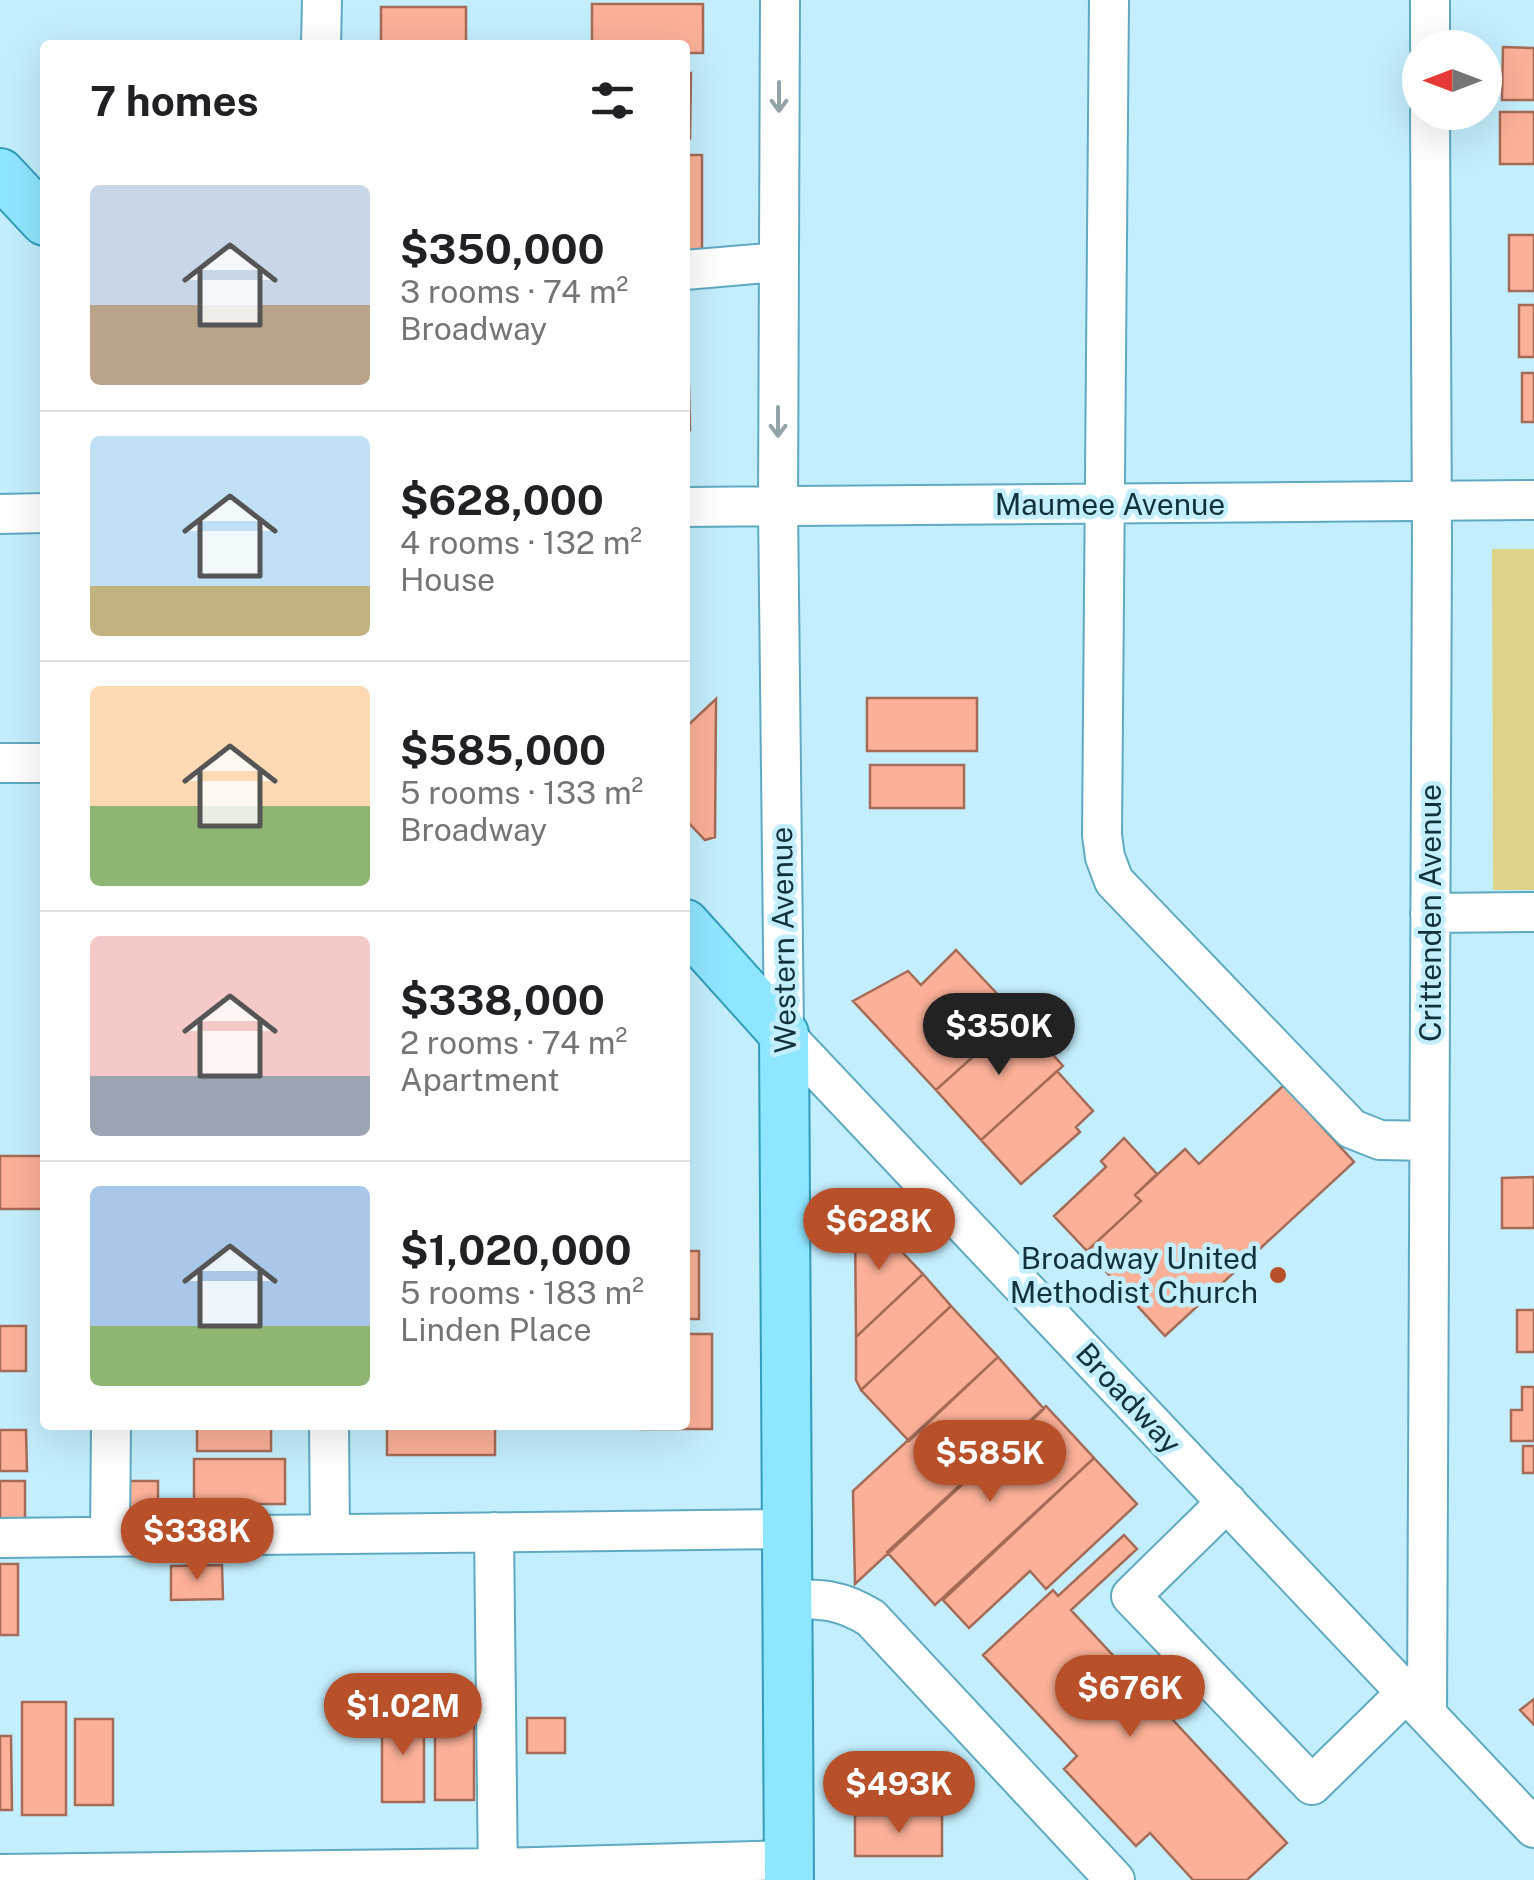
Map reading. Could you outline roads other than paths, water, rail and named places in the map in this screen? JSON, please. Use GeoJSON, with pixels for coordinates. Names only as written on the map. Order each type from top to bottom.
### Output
{"type":"FeatureCollection","features":[{"type":"Feature","properties":{"kind":"main road"},"geometry":{"type":"LineString","coordinates":[[0,172],[40,215]]}},
{"type":"Feature","properties":{"kind":"main road","name":"Broadway"},"geometry":{"type":"LineString","coordinates":[[690,930],[784,1034]]}},
{"type":"Feature","properties":{"kind":"main road","name":"Western Avenue"},"geometry":{"type":"LineString","coordinates":[[784,1034],[789,1870]]}},
{"type":"Feature","properties":{"kind":"street"},"geometry":{"type":"LineString","coordinates":[[321,40],[322,0]]}},
{"type":"Feature","properties":{"kind":"street","name":"Western Avenue"},"geometry":{"type":"LineString","coordinates":[[780,0],[778,506],[784,1034]]}},
{"type":"Feature","properties":{"kind":"street"},"geometry":{"type":"LineString","coordinates":[[1109,0],[1102,835],[1105,858],[1114,881],[1352,1129],[1380,1140],[1429,1141]]}},
{"type":"Feature","properties":{"kind":"street"},"geometry":{"type":"LineString","coordinates":[[1430,0],[1430,30]]}},
{"type":"Feature","properties":{"kind":"street","name":"Crittenden Avenue"},"geometry":{"type":"LineString","coordinates":[[1417,1703],[1429,1141],[1430,130]]}},
{"type":"Feature","properties":{"kind":"street"},"geometry":{"type":"LineString","coordinates":[[690,270],[779,262]]}},
{"type":"Feature","properties":{"kind":"street","name":"Maumee Avenue"},"geometry":{"type":"LineString","coordinates":[[690,507],[1534,500]]}},
{"type":"Feature","properties":{"kind":"street"},"geometry":{"type":"LineString","coordinates":[[0,514],[40,513]]}},
{"type":"Feature","properties":{"kind":"street"},"geometry":{"type":"LineString","coordinates":[[0,763],[40,763]]}},
{"type":"Feature","properties":{"kind":"street"},"geometry":{"type":"LineString","coordinates":[[1430,913],[1534,912]]}},
{"type":"Feature","properties":{"kind":"street","name":"Broadway"},"geometry":{"type":"LineString","coordinates":[[784,1034],[1534,1828]]}},
{"type":"Feature","properties":{"kind":"street"},"geometry":{"type":"LineString","coordinates":[[110,1537],[111,1430]]}},
{"type":"Feature","properties":{"kind":"street"},"geometry":{"type":"LineString","coordinates":[[329,1430],[330,1534]]}},
{"type":"Feature","properties":{"kind":"street"},"geometry":{"type":"LineString","coordinates":[[1228,1502],[1130,1596],[1312,1784],[1417,1703]]}},
{"type":"Feature","properties":{"kind":"street"},"geometry":{"type":"LineString","coordinates":[[0,1538],[786,1529]]}},
{"type":"Feature","properties":{"kind":"street"},"geometry":{"type":"LineString","coordinates":[[494,1532],[498,1874]]}},
{"type":"Feature","properties":{"kind":"street"},"geometry":{"type":"LineString","coordinates":[[786,1599],[842,1602],[872,1618],[1115,1880]]}},
{"type":"Feature","properties":{"kind":"street"},"geometry":{"type":"LineString","coordinates":[[0,1874],[789,1870]]}},
{"type":"Feature","properties":{"kind":"place","name":"Broadway United Methodist Church"},"geometry":{"type":"Point","coordinates":[1278,1275]}}]}
